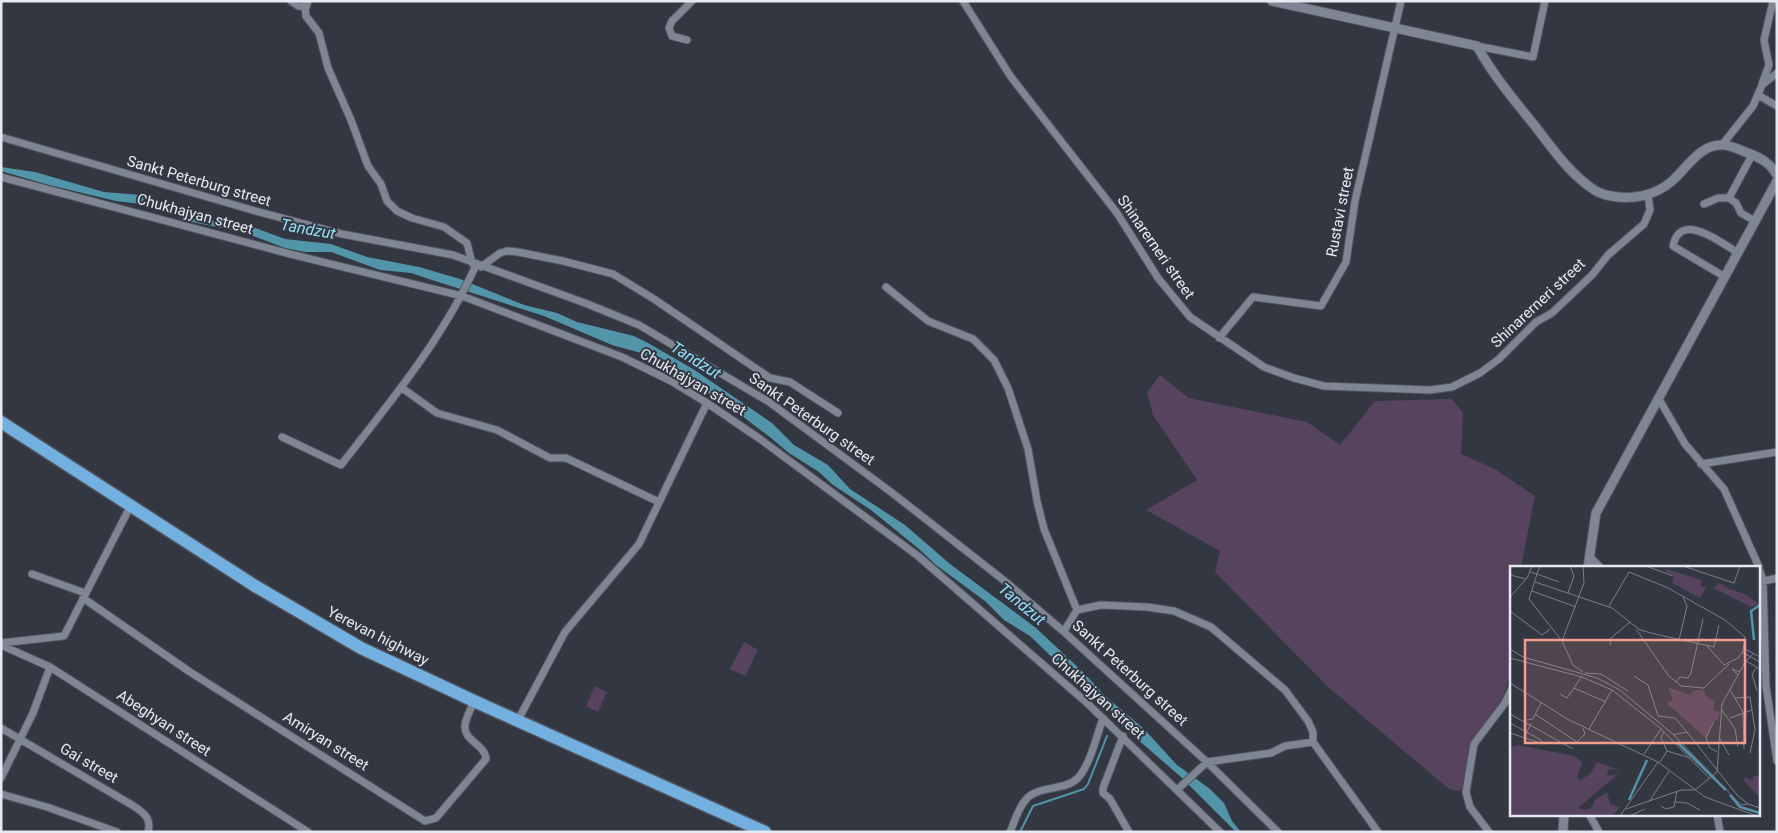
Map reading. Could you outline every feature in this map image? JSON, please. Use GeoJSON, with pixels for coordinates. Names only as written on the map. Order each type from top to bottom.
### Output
{"type":"FeatureCollection","features":[{"type":"Feature","properties":{"kind":"highway","name":"Yerevan highway"},"geometry":{"type":"LineString","coordinates":[[1,422],[308,618],[361,648],[474,701],[766,832]]}},
{"type":"Feature","properties":{"kind":"street"},"geometry":{"type":"LineString","coordinates":[[291,1],[298,6],[306,4],[306,16],[320,33],[328,68],[351,120],[368,166],[381,184],[387,201],[397,211],[412,218],[444,227],[467,243],[477,265]]}},
{"type":"Feature","properties":{"kind":"street"},"geometry":{"type":"LineString","coordinates":[[687,40],[672,36],[670,28],[672,21],[692,1]]}},
{"type":"Feature","properties":{"kind":"street","name":"Shinarerneri street"},"geometry":{"type":"LineString","coordinates":[[962,1],[1011,78],[1116,213],[1158,278],[1190,317],[1264,367],[1294,378],[1324,386],[1430,390],[1452,387],[1480,373],[1499,359],[1536,322],[1552,313],[1592,274],[1608,255],[1644,224],[1650,210],[1648,195]]}},
{"type":"Feature","properties":{"kind":"street"},"geometry":{"type":"LineString","coordinates":[[1272,1],[1533,57],[1545,1]]}},
{"type":"Feature","properties":{"kind":"street"},"geometry":{"type":"LineString","coordinates":[[1396,29],[1401,1]]}},
{"type":"Feature","properties":{"kind":"street"},"geometry":{"type":"LineString","coordinates":[[1722,145],[1754,106],[1769,65],[1764,40],[1773,1]]}},
{"type":"Feature","properties":{"kind":"street","name":"Rustavi street"},"geometry":{"type":"LineString","coordinates":[[1219,338],[1253,297],[1322,306],[1346,262],[1354,201],[1396,29]]}},
{"type":"Feature","properties":{"kind":"street"},"geometry":{"type":"LineString","coordinates":[[1477,46],[1495,75],[1565,164],[1595,191],[1611,196],[1648,195],[1670,182],[1702,151],[1711,146],[1722,145],[1760,158],[1772,166],[1777,175]]}},
{"type":"Feature","properties":{"kind":"street"},"geometry":{"type":"LineString","coordinates":[[1762,84],[1777,73]]}},
{"type":"Feature","properties":{"kind":"street"},"geometry":{"type":"LineString","coordinates":[[1758,95],[1777,106]]}},
{"type":"Feature","properties":{"kind":"street","name":"Sankt Peterburg street"},"geometry":{"type":"LineString","coordinates":[[1,137],[252,210],[342,234],[453,256],[585,303],[639,325],[768,402],[898,498],[1006,582],[1064,631],[1207,762],[1278,832]]}},
{"type":"Feature","properties":{"kind":"street"},"geometry":{"type":"LineString","coordinates":[[1729,198],[1752,155]]}},
{"type":"Feature","properties":{"kind":"street","name":"Chukhajyan street"},"geometry":{"type":"LineString","coordinates":[[1,177],[290,254],[463,294],[622,357],[671,381],[707,403],[802,468],[918,556],[1180,788],[1220,832]]}},
{"type":"Feature","properties":{"kind":"street"},"geometry":{"type":"LineString","coordinates":[[1588,566],[1596,513],[1777,181]]}},
{"type":"Feature","properties":{"kind":"street"},"geometry":{"type":"LineString","coordinates":[[1704,204],[1718,198],[1729,198],[1736,203],[1741,213],[1755,221]]}},
{"type":"Feature","properties":{"kind":"street"},"geometry":{"type":"LineString","coordinates":[[1725,277],[1673,246],[1678,235],[1685,230],[1693,229],[1703,232],[1738,253]]}},
{"type":"Feature","properties":{"kind":"street"},"geometry":{"type":"LineString","coordinates":[[282,437],[341,465],[402,388],[463,294],[477,265],[507,251],[563,261],[613,274],[654,299],[770,378],[790,382],[838,413]]}},
{"type":"Feature","properties":{"kind":"street"},"geometry":{"type":"LineString","coordinates":[[886,287],[928,321],[973,338],[994,360],[1008,388],[1028,449],[1037,502],[1044,529],[1078,610]]}},
{"type":"Feature","properties":{"kind":"street"},"geometry":{"type":"LineString","coordinates":[[402,388],[437,413],[497,430],[550,458],[566,458],[659,502]]}},
{"type":"Feature","properties":{"kind":"street"},"geometry":{"type":"LineString","coordinates":[[1659,399],[1685,444],[1724,489],[1758,566]]}},
{"type":"Feature","properties":{"kind":"street"},"geometry":{"type":"LineString","coordinates":[[518,720],[565,632],[639,544],[707,403]]}},
{"type":"Feature","properties":{"kind":"street"},"geometry":{"type":"LineString","coordinates":[[1702,464],[1777,452]]}},
{"type":"Feature","properties":{"kind":"street"},"geometry":{"type":"LineString","coordinates":[[1,644],[64,636],[131,505]]}},
{"type":"Feature","properties":{"kind":"street"},"geometry":{"type":"LineString","coordinates":[[1589,556],[1599,566]]}},
{"type":"Feature","properties":{"kind":"street","name":"Amiryan street"},"geometry":{"type":"LineString","coordinates":[[32,574],[84,595],[190,672],[425,821],[436,818],[486,758],[484,751],[471,741],[465,730],[465,723],[474,701]]}},
{"type":"Feature","properties":{"kind":"street"},"geometry":{"type":"LineString","coordinates":[[1777,578],[1761,581],[1766,686],[1777,761]]}},
{"type":"Feature","properties":{"kind":"street"},"geometry":{"type":"LineString","coordinates":[[1064,631],[1078,610],[1100,604],[1147,606],[1174,611],[1211,627],[1285,690],[1308,721],[1313,732],[1313,742],[1378,832]]}},
{"type":"Feature","properties":{"kind":"street","name":"Abeghyan street"},"geometry":{"type":"LineString","coordinates":[[1,644],[50,667],[308,832]]}},
{"type":"Feature","properties":{"kind":"street"},"geometry":{"type":"LineString","coordinates":[[1,778],[33,713],[50,667]]}},
{"type":"Feature","properties":{"kind":"street"},"geometry":{"type":"LineString","coordinates":[[1489,832],[1470,808],[1466,792],[1474,744],[1505,703],[1510,692]]}},
{"type":"Feature","properties":{"kind":"street"},"geometry":{"type":"LineString","coordinates":[[1010,832],[1024,803],[1032,794],[1077,779],[1085,768],[1103,718]]}},
{"type":"Feature","properties":{"kind":"street","name":"Gai street"},"geometry":{"type":"LineString","coordinates":[[1,728],[21,738],[142,812],[148,820],[148,832]]}},
{"type":"Feature","properties":{"kind":"street"},"geometry":{"type":"LineString","coordinates":[[1122,736],[1103,788],[1103,793],[1110,799],[1129,832]]}},
{"type":"Feature","properties":{"kind":"street"},"geometry":{"type":"LineString","coordinates":[[1180,788],[1207,762],[1271,753],[1285,746],[1313,742]]}},
{"type":"Feature","properties":{"kind":"street"},"geometry":{"type":"LineString","coordinates":[[1,794],[47,807],[117,832]]}},
{"type":"Feature","properties":{"kind":"street"},"geometry":{"type":"LineString","coordinates":[[1563,832],[1564,816]]}},
{"type":"Feature","properties":{"kind":"street"},"geometry":{"type":"LineString","coordinates":[[1590,816],[1599,832]]}},
{"type":"Feature","properties":{"kind":"street"},"geometry":{"type":"LineString","coordinates":[[1717,816],[1720,832]]}},
{"type":"Feature","properties":{"kind":"shaded area"},"geometry":{"type":"Polygon","coordinates":[[[1160,375],[1189,398],[1307,422],[1340,445],[1375,401],[1452,399],[1463,413],[1461,454],[1495,469],[1535,496],[1521,566],[1510,566],[1510,675],[1502,701],[1470,744],[1464,789],[1457,791],[1449,789],[1328,687],[1215,572],[1220,551],[1146,510],[1197,480],[1153,415],[1147,393],[1160,375]]]}},
{"type":"Feature","properties":{"kind":"shaded area"},"geometry":{"type":"Polygon","coordinates":[[[744,642],[758,650],[745,676],[730,669],[744,642]]]}},
{"type":"Feature","properties":{"kind":"shaded area"},"geometry":{"type":"Polygon","coordinates":[[[595,686],[607,692],[598,712],[586,706],[595,686]]]}},
{"type":"Feature","properties":{"kind":"water"},"geometry":{"type":"Polygon","coordinates":[[[1,167],[35,172],[104,192],[141,195],[217,222],[253,227],[285,239],[331,244],[367,257],[419,267],[460,279],[524,305],[557,313],[577,322],[634,336],[648,343],[693,369],[772,423],[794,445],[828,465],[850,489],[905,525],[950,564],[1036,628],[1084,673],[1104,695],[1144,729],[1177,765],[1210,789],[1224,803],[1232,821],[1241,832],[1236,832],[1181,777],[1120,724],[1113,712],[1093,697],[1030,636],[1004,620],[985,601],[936,565],[871,510],[833,485],[819,472],[789,453],[720,399],[688,383],[673,372],[653,363],[641,353],[612,345],[544,316],[411,273],[380,270],[331,252],[305,252],[285,248],[243,232],[192,222],[150,205],[116,201],[49,185],[1,171],[1,167]]]}},
{"type":"Feature","properties":{"kind":"waterway"},"geometry":{"type":"LineString","coordinates":[[1020,832],[1033,806],[1084,789],[1088,784],[1107,736]]}},
{"type":"Feature","properties":{"kind":"water label","name":"Tandzut"},"geometry":{"type":"Point","coordinates":[308,229]}},
{"type":"Feature","properties":{"kind":"water label","name":"Tandzut"},"geometry":{"type":"Point","coordinates":[696,360]}},
{"type":"Feature","properties":{"kind":"water label","name":"Tandzut"},"geometry":{"type":"Point","coordinates":[1022,604]}}]}
